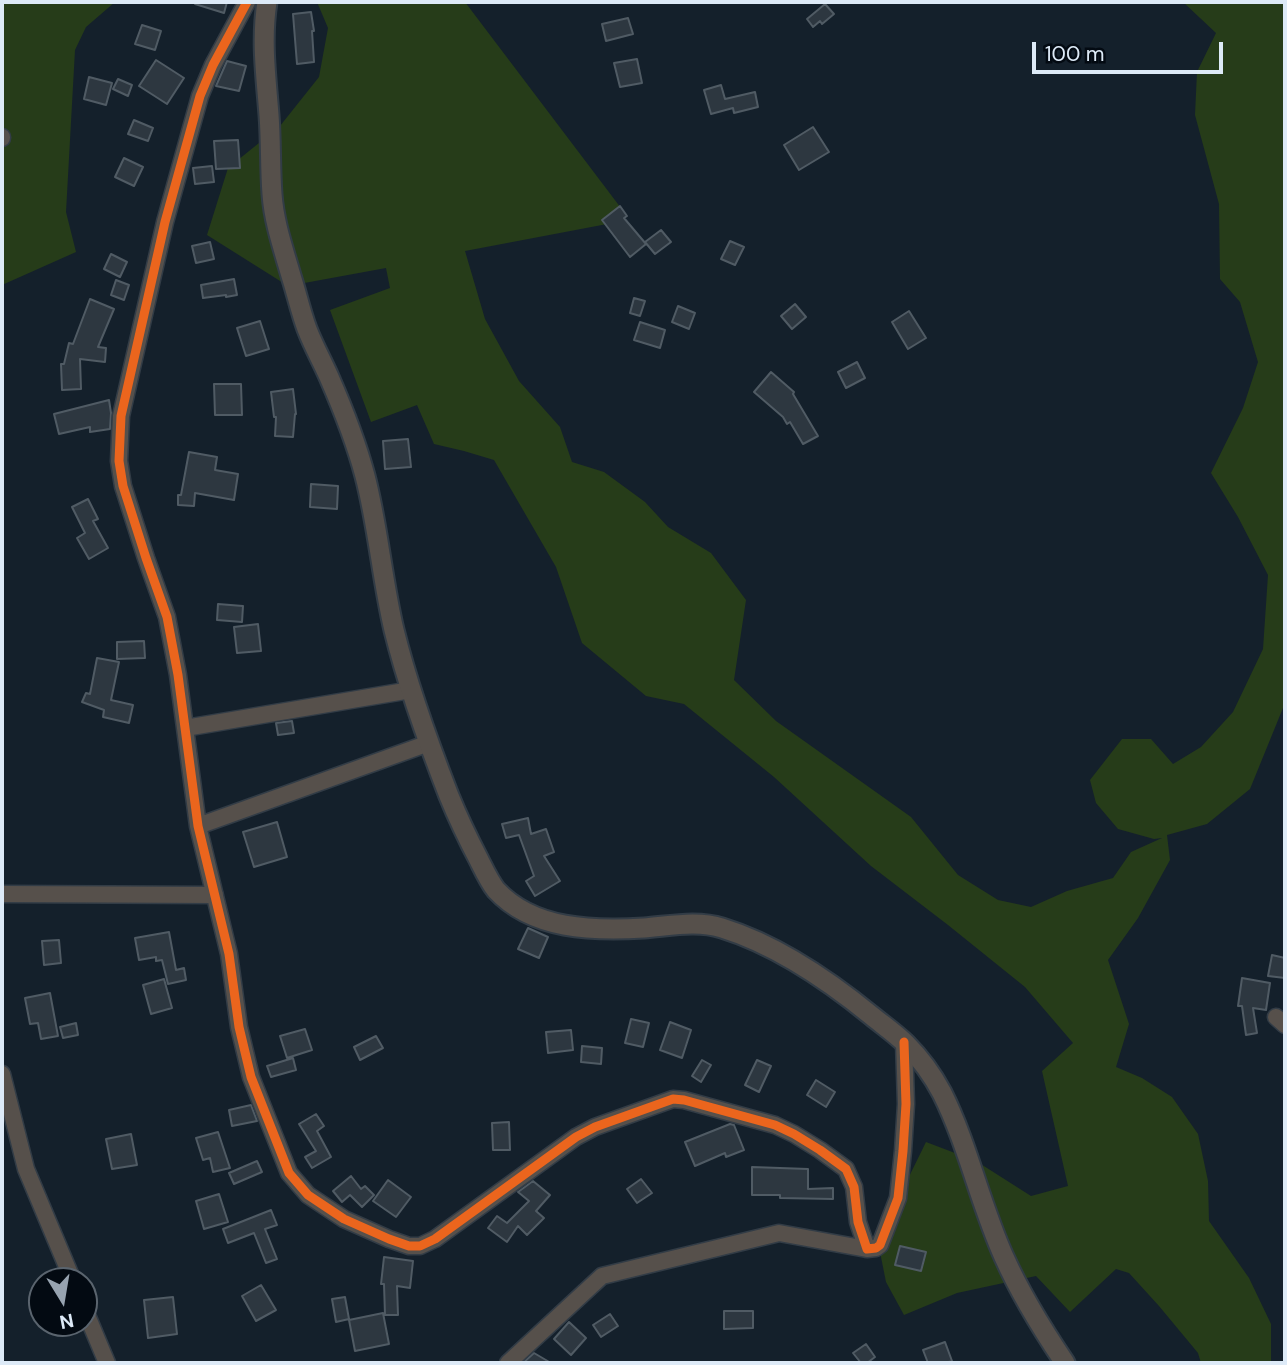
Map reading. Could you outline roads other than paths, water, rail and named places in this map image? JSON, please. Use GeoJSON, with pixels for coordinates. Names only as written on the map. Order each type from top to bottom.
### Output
{"type":"FeatureCollection","features":[{"type":"Feature","properties":{"kind":"street"},"geometry":{"type":"LineString","coordinates":[[247,2],[213,65],[200,96],[165,222],[121,416],[119,461],[146,558],[167,617],[178,676],[198,826],[229,954],[239,1027],[251,1077],[289,1173],[308,1195],[344,1219],[389,1239],[409,1246],[420,1246],[435,1239],[576,1137],[595,1127],[673,1100],[684,1100],[775,1125],[820,1150],[846,1169],[854,1187],[858,1222],[867,1249]]}},
{"type":"Feature","properties":{"kind":"street"},"geometry":{"type":"LineString","coordinates":[[267,2],[263,46],[276,223],[307,329],[350,428],[365,477],[394,629],[411,690],[458,820],[487,876],[497,891],[518,908],[540,920],[575,927],[642,928],[689,924],[718,926],[756,941],[838,989],[904,1042],[942,1093],[1003,1255],[1032,1313],[1065,1363]]}},
{"type":"Feature","properties":{"kind":"street"},"geometry":{"type":"LineString","coordinates":[[185,729],[411,690]]}},
{"type":"Feature","properties":{"kind":"street"},"geometry":{"type":"LineString","coordinates":[[198,826],[429,743]]}},
{"type":"Feature","properties":{"kind":"street"},"geometry":{"type":"LineString","coordinates":[[2,894],[215,895]]}},
{"type":"Feature","properties":{"kind":"street"},"geometry":{"type":"LineString","coordinates":[[508,1363],[602,1276],[779,1233],[867,1249],[880,1245],[898,1198],[904,1151],[904,1042]]}},
{"type":"Feature","properties":{"kind":"street"},"geometry":{"type":"LineString","coordinates":[[2,1074],[26,1169],[67,1267]]}},
{"type":"Feature","properties":{"kind":"street"},"geometry":{"type":"LineString","coordinates":[[96,1337],[107,1363]]}}]}
